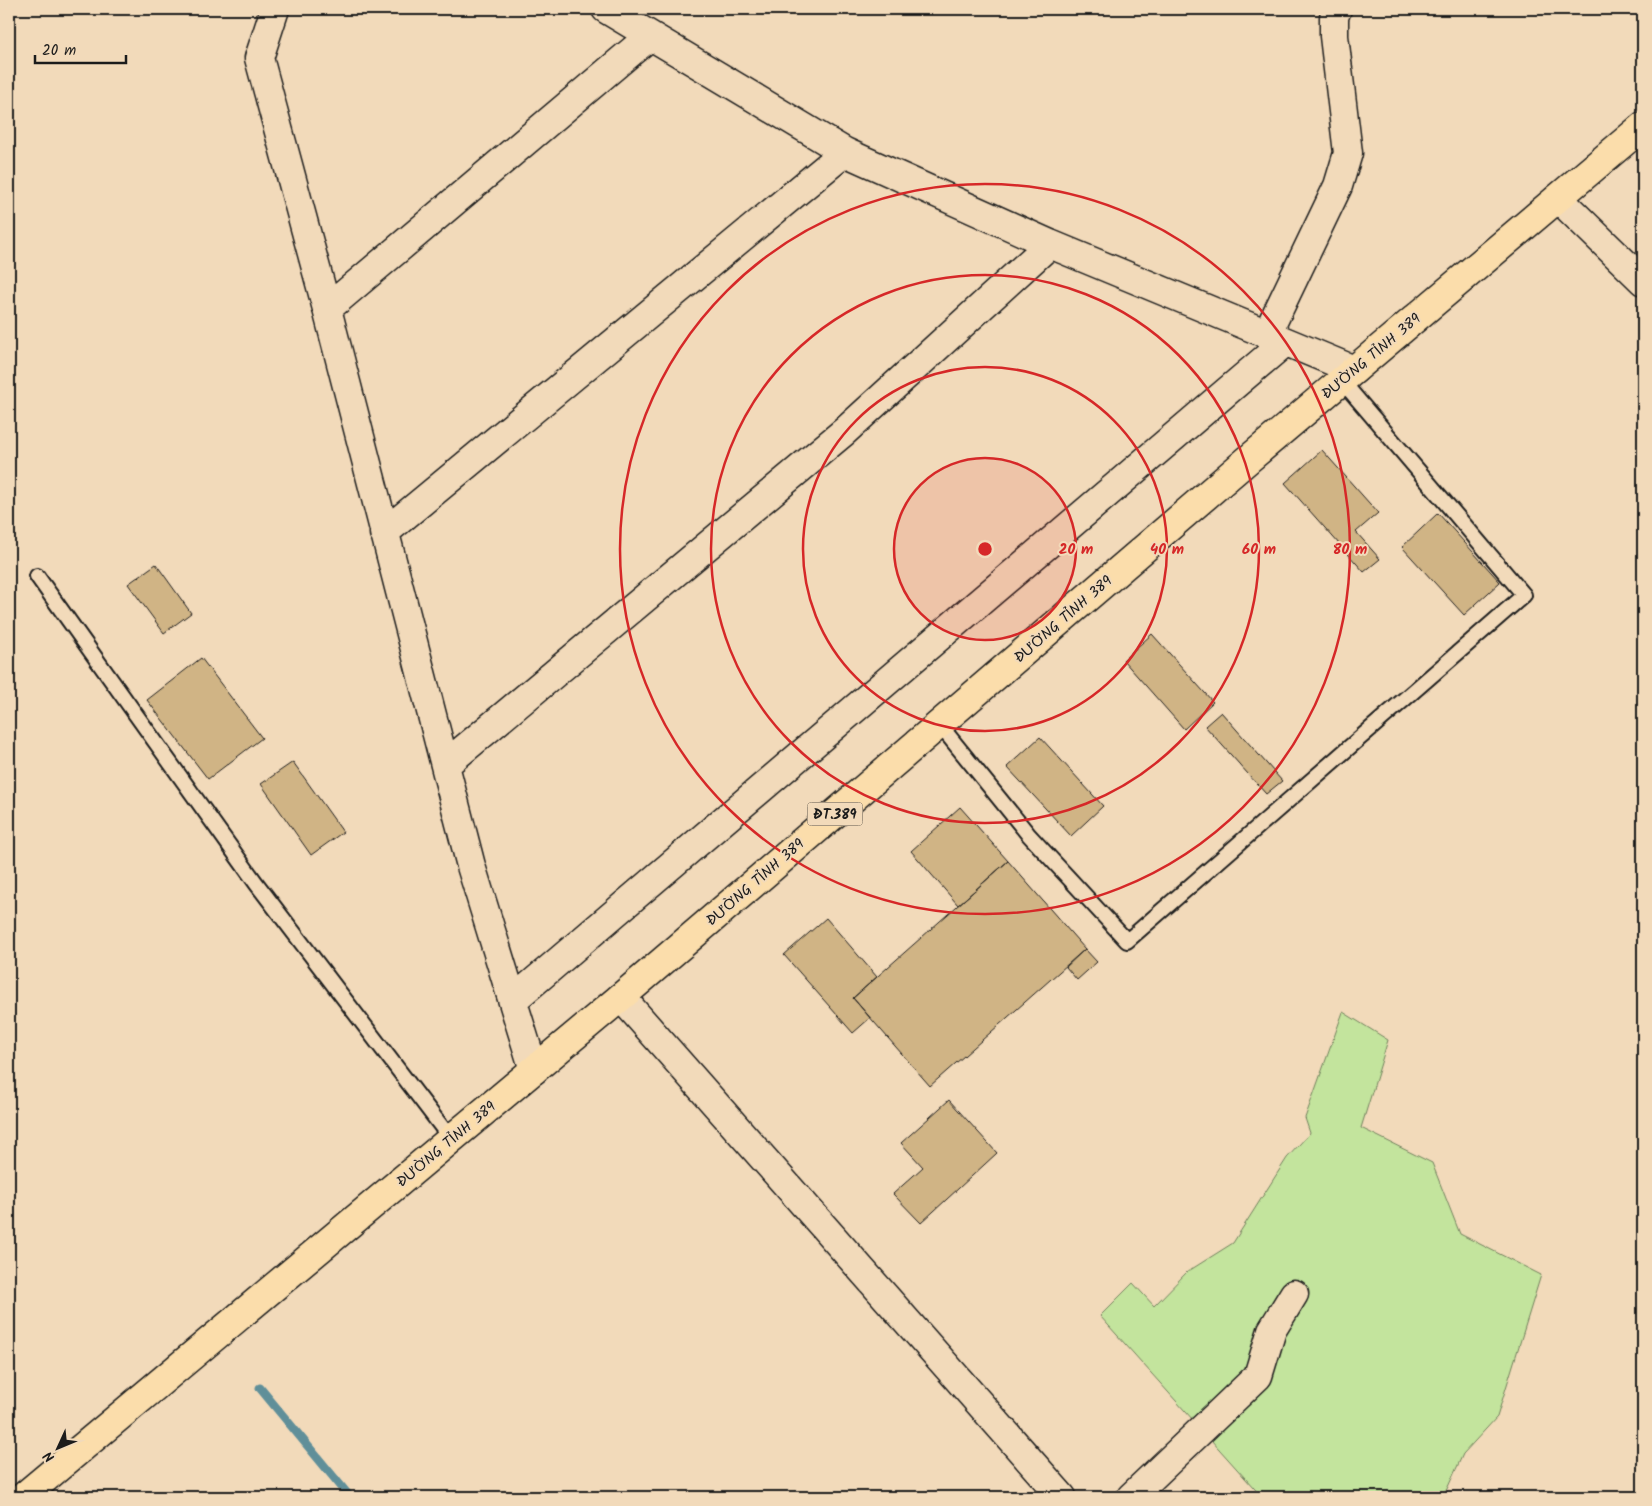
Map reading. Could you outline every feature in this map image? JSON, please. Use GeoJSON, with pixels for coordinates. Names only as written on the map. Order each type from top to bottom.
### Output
{"type":"FeatureCollection","features":[{"type":"Feature","properties":{"kind":"main road","name":"ĐƯỜNG TỈNH 389"},"geometry":{"type":"LineString","coordinates":[[23,1497],[621,997],[1643,126]]}},
{"type":"Feature","properties":{"kind":"street"},"geometry":{"type":"LineString","coordinates":[[275,9],[259,58],[327,309],[471,866],[534,1070]]}},
{"type":"Feature","properties":{"kind":"street"},"geometry":{"type":"LineString","coordinates":[[606,9],[844,152],[1050,244],[1276,338],[1348,376]]}},
{"type":"Feature","properties":{"kind":"street"},"geometry":{"type":"LineString","coordinates":[[513,1000],[1276,338],[1338,186],[1348,153],[1334,36],[1334,17],[1337,9]]}},
{"type":"Feature","properties":{"kind":"street"},"geometry":{"type":"LineString","coordinates":[[327,309],[650,36]]}},
{"type":"Feature","properties":{"kind":"street"},"geometry":{"type":"LineString","coordinates":[[384,533],[844,152]]}},
{"type":"Feature","properties":{"kind":"street"},"geometry":{"type":"LineString","coordinates":[[1558,198],[1643,281]]}},
{"type":"Feature","properties":{"kind":"street"},"geometry":{"type":"LineString","coordinates":[[444,764],[846,431],[1050,244]]}},
{"type":"Feature","properties":{"kind":"street"},"geometry":{"type":"LineString","coordinates":[[621,997],[1062,1497]]}},
{"type":"Feature","properties":{"kind":"street"},"geometry":{"type":"LineString","coordinates":[[1131,1497],[1258,1376],[1272,1330],[1294,1294]]}},
{"type":"Feature","properties":{"kind":"lane"},"geometry":{"type":"LineString","coordinates":[[940,724],[1028,834],[1126,942],[1524,595],[1348,376]]}},
{"type":"Feature","properties":{"kind":"lane"},"geometry":{"type":"LineString","coordinates":[[37,576],[256,883],[451,1139]]}},
{"type":"Feature","properties":{"kind":"green space"},"geometry":{"type":"Polygon","coordinates":[[[1343,1012],[1388,1040],[1361,1128],[1432,1163],[1460,1234],[1541,1275],[1497,1417],[1463,1454],[1447,1489],[1436,1497],[1262,1497],[1100,1316],[1133,1283],[1154,1306],[1187,1272],[1233,1243],[1287,1158],[1310,1133],[1305,1118],[1343,1012]]]}},
{"type":"Feature","properties":{"kind":"building"},"geometry":{"type":"Polygon","coordinates":[[[1322,450],[1378,513],[1356,532],[1380,559],[1364,572],[1285,483],[1322,450]]]}},
{"type":"Feature","properties":{"kind":"building"},"geometry":{"type":"Polygon","coordinates":[[[1438,513],[1500,582],[1464,615],[1402,547],[1438,513]]]}},
{"type":"Feature","properties":{"kind":"building"},"geometry":{"type":"Polygon","coordinates":[[[156,564],[191,613],[164,633],[128,584],[156,564]]]}},
{"type":"Feature","properties":{"kind":"building"},"geometry":{"type":"Polygon","coordinates":[[[1152,634],[1213,702],[1184,729],[1123,660],[1152,634]]]}},
{"type":"Feature","properties":{"kind":"building"},"geometry":{"type":"Polygon","coordinates":[[[201,658],[262,738],[208,779],[147,700],[201,658]]]}},
{"type":"Feature","properties":{"kind":"building"},"geometry":{"type":"Polygon","coordinates":[[[1221,712],[1282,781],[1266,794],[1205,726],[1221,712]]]}},
{"type":"Feature","properties":{"kind":"building"},"geometry":{"type":"Polygon","coordinates":[[[1040,737],[1103,806],[1071,836],[1007,767],[1040,737]]]}},
{"type":"Feature","properties":{"kind":"building"},"geometry":{"type":"Polygon","coordinates":[[[293,762],[343,832],[311,855],[261,784],[293,762]]]}},
{"type":"Feature","properties":{"kind":"building"},"geometry":{"type":"Polygon","coordinates":[[[960,807],[1008,861],[958,905],[911,851],[960,807]]]}},
{"type":"Feature","properties":{"kind":"building"},"geometry":{"type":"Polygon","coordinates":[[[1008,861],[1085,949],[930,1086],[853,998],[1008,861]]]}},
{"type":"Feature","properties":{"kind":"building"},"geometry":{"type":"Polygon","coordinates":[[[826,918],[877,977],[853,998],[870,1018],[853,1033],[784,955],[826,918]]]}},
{"type":"Feature","properties":{"kind":"building"},"geometry":{"type":"Polygon","coordinates":[[[1085,949],[1097,962],[1077,980],[1066,967],[1085,949]]]}},
{"type":"Feature","properties":{"kind":"building"},"geometry":{"type":"Polygon","coordinates":[[[949,1100],[997,1153],[921,1223],[893,1194],[923,1167],[901,1143],[949,1100]]]}},
{"type":"Feature","properties":{"kind":"waterway"},"geometry":{"type":"LineString","coordinates":[[260,1388],[350,1497]]}}]}
